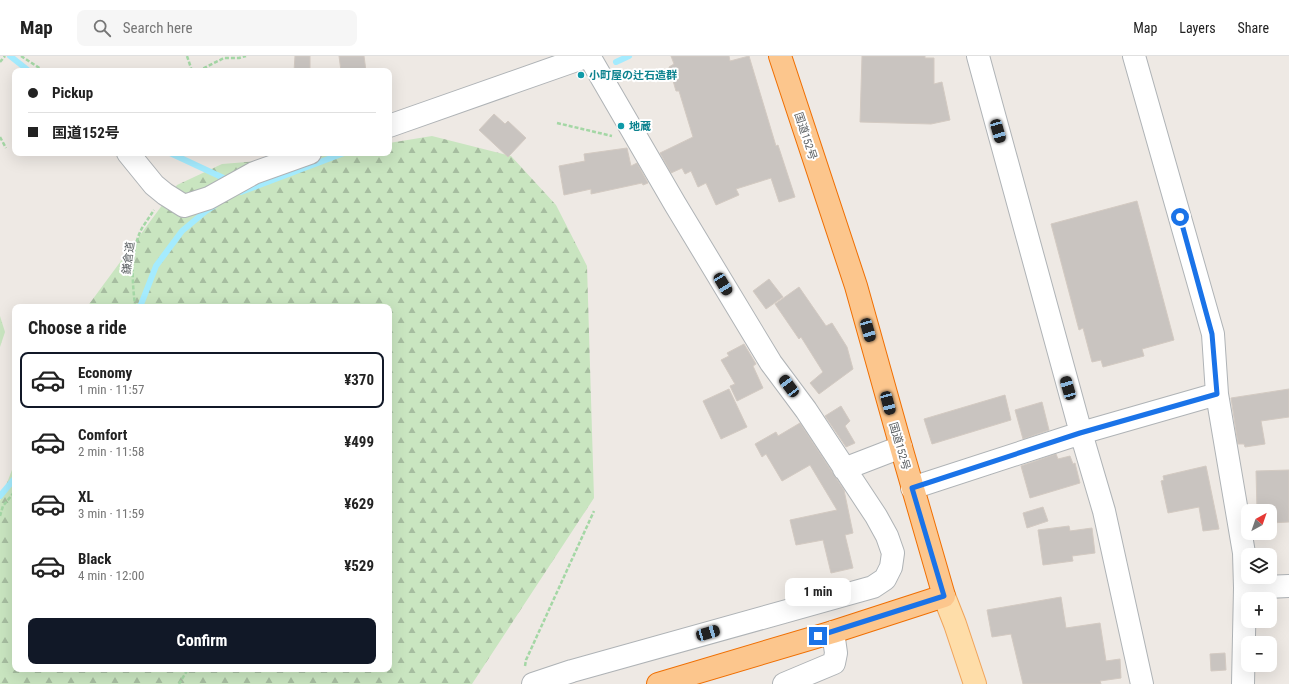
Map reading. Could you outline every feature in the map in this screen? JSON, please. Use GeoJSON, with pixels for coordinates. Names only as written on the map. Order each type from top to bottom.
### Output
{"type":"FeatureCollection","features":[{"type":"Feature","properties":{"kind":"highway","name":"国道152号"},"geometry":{"type":"LineString","coordinates":[[780,56],[856,286],[900,447],[944,596]]}},
{"type":"Feature","properties":{"kind":"highway"},"geometry":{"type":"LineString","coordinates":[[658,684],[833,632],[944,596]]}},
{"type":"Feature","properties":{"kind":"main road"},"geometry":{"type":"LineString","coordinates":[[944,596],[975,684]]}},
{"type":"Feature","properties":{"kind":"street"},"geometry":{"type":"LineString","coordinates":[[392,125],[589,56],[675,204],[771,363],[806,410],[876,516],[893,553],[891,567],[885,579],[873,587],[580,669],[529,676]]}},
{"type":"Feature","properties":{"kind":"street"},"geometry":{"type":"LineString","coordinates":[[978,56],[1080,433],[1104,511],[1142,684]]}},
{"type":"Feature","properties":{"kind":"street"},"geometry":{"type":"LineString","coordinates":[[1134,56],[1212,334],[1217,394],[1244,553],[1245,588],[1243,684]]}},
{"type":"Feature","properties":{"kind":"street"},"geometry":{"type":"LineString","coordinates":[[130,156],[154,185],[184,206],[209,198],[250,175],[302,156]]}},
{"type":"Feature","properties":{"kind":"street"},"geometry":{"type":"LineString","coordinates":[[912,488],[1080,433],[1217,394]]}},
{"type":"Feature","properties":{"kind":"street"},"geometry":{"type":"LineString","coordinates":[[844,469],[900,447]]}},
{"type":"Feature","properties":{"kind":"street"},"geometry":{"type":"LineString","coordinates":[[1245,588],[1289,586]]}},
{"type":"Feature","properties":{"kind":"street"},"geometry":{"type":"LineString","coordinates":[[784,684],[834,663],[836,653],[833,632]]}},
{"type":"Feature","properties":{"kind":"path"},"geometry":{"type":"LineString","coordinates":[[0,62],[6,56]]}},
{"type":"Feature","properties":{"kind":"path"},"geometry":{"type":"LineString","coordinates":[[22,56],[40,68]]}},
{"type":"Feature","properties":{"kind":"path"},"geometry":{"type":"LineString","coordinates":[[187,56],[191,68]]}},
{"type":"Feature","properties":{"kind":"path"},"geometry":{"type":"LineString","coordinates":[[204,68],[224,58],[239,58],[246,56]]}},
{"type":"Feature","properties":{"kind":"path"},"geometry":{"type":"LineString","coordinates":[[557,123],[640,143]]}},
{"type":"Feature","properties":{"kind":"path"},"geometry":{"type":"LineString","coordinates":[[0,137],[6,148]]}},
{"type":"Feature","properties":{"kind":"path","name":"鎌倉道"},"geometry":{"type":"LineString","coordinates":[[135,304],[133,284],[135,247],[142,228],[165,194]]}},
{"type":"Feature","properties":{"kind":"path"},"geometry":{"type":"LineString","coordinates":[[0,516],[3,506],[12,495]]}},
{"type":"Feature","properties":{"kind":"path"},"geometry":{"type":"LineString","coordinates":[[529,676],[526,660],[594,511]]}},
{"type":"Feature","properties":{"kind":"path"},"geometry":{"type":"LineString","coordinates":[[179,684],[186,672]]}},
{"type":"Feature","properties":{"kind":"green space"},"geometry":{"type":"Polygon","coordinates":[[[432,136],[511,156],[556,205],[587,266],[594,498],[472,684],[0,684],[0,501],[12,470],[12,672],[392,672],[392,304],[89,304],[177,185],[222,164],[311,156],[392,156],[392,143],[432,136]]]}},
{"type":"Feature","properties":{"kind":"green space"},"geometry":{"type":"Polygon","coordinates":[[[0,316],[5,332],[0,347],[0,316]]]}},
{"type":"Feature","properties":{"kind":"building"},"geometry":{"type":"Polygon","coordinates":[[[295,56],[310,56],[310,68],[294,68],[295,56]]]}},
{"type":"Feature","properties":{"kind":"building"},"geometry":{"type":"Polygon","coordinates":[[[339,56],[364,56],[366,68],[341,68],[339,56]]]}},
{"type":"Feature","properties":{"kind":"building"},"geometry":{"type":"Polygon","coordinates":[[[671,56],[729,56],[730,61],[749,56],[776,146],[778,145],[795,197],[779,202],[771,178],[736,189],[739,195],[716,205],[706,183],[698,187],[691,171],[685,174],[682,168],[671,173],[660,153],[693,137],[679,91],[676,91],[669,67],[674,64],[671,56]]]}},
{"type":"Feature","properties":{"kind":"building"},"geometry":{"type":"Polygon","coordinates":[[[862,56],[925,56],[925,58],[934,58],[934,84],[942,82],[950,120],[931,124],[860,122],[862,56]]]}},
{"type":"Feature","properties":{"kind":"building"},"geometry":{"type":"Polygon","coordinates":[[[494,114],[505,124],[508,121],[526,138],[508,157],[479,130],[494,114]]]}},
{"type":"Feature","properties":{"kind":"building"},"geometry":{"type":"Polygon","coordinates":[[[627,148],[631,166],[637,163],[648,183],[591,194],[591,189],[564,195],[559,166],[585,161],[584,154],[627,148]]]}},
{"type":"Feature","properties":{"kind":"building"},"geometry":{"type":"Polygon","coordinates":[[[1137,201],[1174,340],[1142,349],[1144,356],[1103,367],[1101,360],[1092,362],[1083,328],[1079,330],[1051,224],[1137,201]]]}},
{"type":"Feature","properties":{"kind":"building"},"geometry":{"type":"Polygon","coordinates":[[[769,279],[783,297],[766,309],[753,291],[769,279]]]}},
{"type":"Feature","properties":{"kind":"building"},"geometry":{"type":"Polygon","coordinates":[[[799,287],[826,326],[832,323],[847,347],[853,369],[819,394],[810,383],[823,372],[801,337],[799,339],[775,304],[799,287]]]}},
{"type":"Feature","properties":{"kind":"building"},"geometry":{"type":"Polygon","coordinates":[[[744,344],[756,364],[753,366],[763,388],[737,401],[730,386],[735,384],[721,360],[729,356],[727,353],[744,344]]]}},
{"type":"Feature","properties":{"kind":"building"},"geometry":{"type":"Polygon","coordinates":[[[729,389],[747,427],[721,439],[703,401],[729,389]]]}},
{"type":"Feature","properties":{"kind":"building"},"geometry":{"type":"Polygon","coordinates":[[[1289,389],[1289,417],[1261,421],[1265,444],[1245,447],[1244,444],[1238,444],[1231,398],[1289,389]]]}},
{"type":"Feature","properties":{"kind":"building"},"geometry":{"type":"Polygon","coordinates":[[[1005,395],[1011,420],[932,444],[924,419],[1005,395]]]}},
{"type":"Feature","properties":{"kind":"building"},"geometry":{"type":"Polygon","coordinates":[[[1042,402],[1049,430],[1023,439],[1015,410],[1042,402]]]}},
{"type":"Feature","properties":{"kind":"building"},"geometry":{"type":"Polygon","coordinates":[[[841,406],[850,421],[845,426],[855,443],[846,447],[825,416],[841,406]]]}},
{"type":"Feature","properties":{"kind":"building"},"geometry":{"type":"Polygon","coordinates":[[[800,423],[844,490],[853,533],[845,535],[853,568],[831,573],[823,540],[796,545],[790,520],[837,510],[810,465],[782,481],[766,454],[762,457],[755,444],[776,432],[778,436],[800,423]]]}},
{"type":"Feature","properties":{"kind":"building"},"geometry":{"type":"Polygon","coordinates":[[[1056,454],[1058,459],[1070,456],[1073,464],[1075,463],[1080,483],[1030,498],[1021,466],[1056,454]]]}},
{"type":"Feature","properties":{"kind":"building"},"geometry":{"type":"Polygon","coordinates":[[[1206,466],[1219,529],[1203,531],[1199,507],[1168,513],[1161,481],[1164,480],[1163,476],[1206,466]]]}},
{"type":"Feature","properties":{"kind":"building"},"geometry":{"type":"Polygon","coordinates":[[[1289,470],[1289,522],[1277,523],[1277,504],[1257,504],[1256,471],[1289,470]]]}},
{"type":"Feature","properties":{"kind":"building"},"geometry":{"type":"Polygon","coordinates":[[[1043,507],[1048,521],[1027,528],[1023,513],[1043,507]]]}},
{"type":"Feature","properties":{"kind":"building"},"geometry":{"type":"Polygon","coordinates":[[[1069,526],[1070,531],[1092,528],[1095,553],[1072,556],[1073,561],[1043,565],[1038,530],[1069,526]]]}},
{"type":"Feature","properties":{"kind":"building"},"geometry":{"type":"Polygon","coordinates":[[[1061,597],[1066,628],[1100,623],[1106,661],[1120,659],[1121,678],[1100,681],[1101,684],[1023,684],[1011,634],[992,637],[987,610],[1061,597]]]}},
{"type":"Feature","properties":{"kind":"building"},"geometry":{"type":"Polygon","coordinates":[[[1225,653],[1226,670],[1211,671],[1210,654],[1225,653]]]}},
{"type":"Feature","properties":{"kind":"waterway"},"geometry":{"type":"LineString","coordinates":[[10,56],[25,68]]}},
{"type":"Feature","properties":{"kind":"waterway"},"geometry":{"type":"LineString","coordinates":[[616,62],[629,56]]}},
{"type":"Feature","properties":{"kind":"waterway"},"geometry":{"type":"LineString","coordinates":[[176,156],[230,181]]}},
{"type":"Feature","properties":{"kind":"waterway"},"geometry":{"type":"LineString","coordinates":[[240,190],[241,192],[336,156]]}},
{"type":"Feature","properties":{"kind":"waterway"},"geometry":{"type":"LineString","coordinates":[[141,304],[156,266],[182,231],[214,206]]}},
{"type":"Feature","properties":{"kind":"waterway"},"geometry":{"type":"LineString","coordinates":[[0,496],[12,482]]}},
{"type":"Feature","properties":{"kind":"place","name":"小町屋の辻石造群"},"geometry":{"type":"Point","coordinates":[581,75]}},
{"type":"Feature","properties":{"kind":"place","name":"地蔵"},"geometry":{"type":"Point","coordinates":[621,126]}},
{"type":"Feature","properties":{"kind":"route"},"geometry":{"type":"LineString","coordinates":[[818,636],[944,596],[912,488],[1080,433],[1217,394],[1212,334],[1180,217]]}}]}
